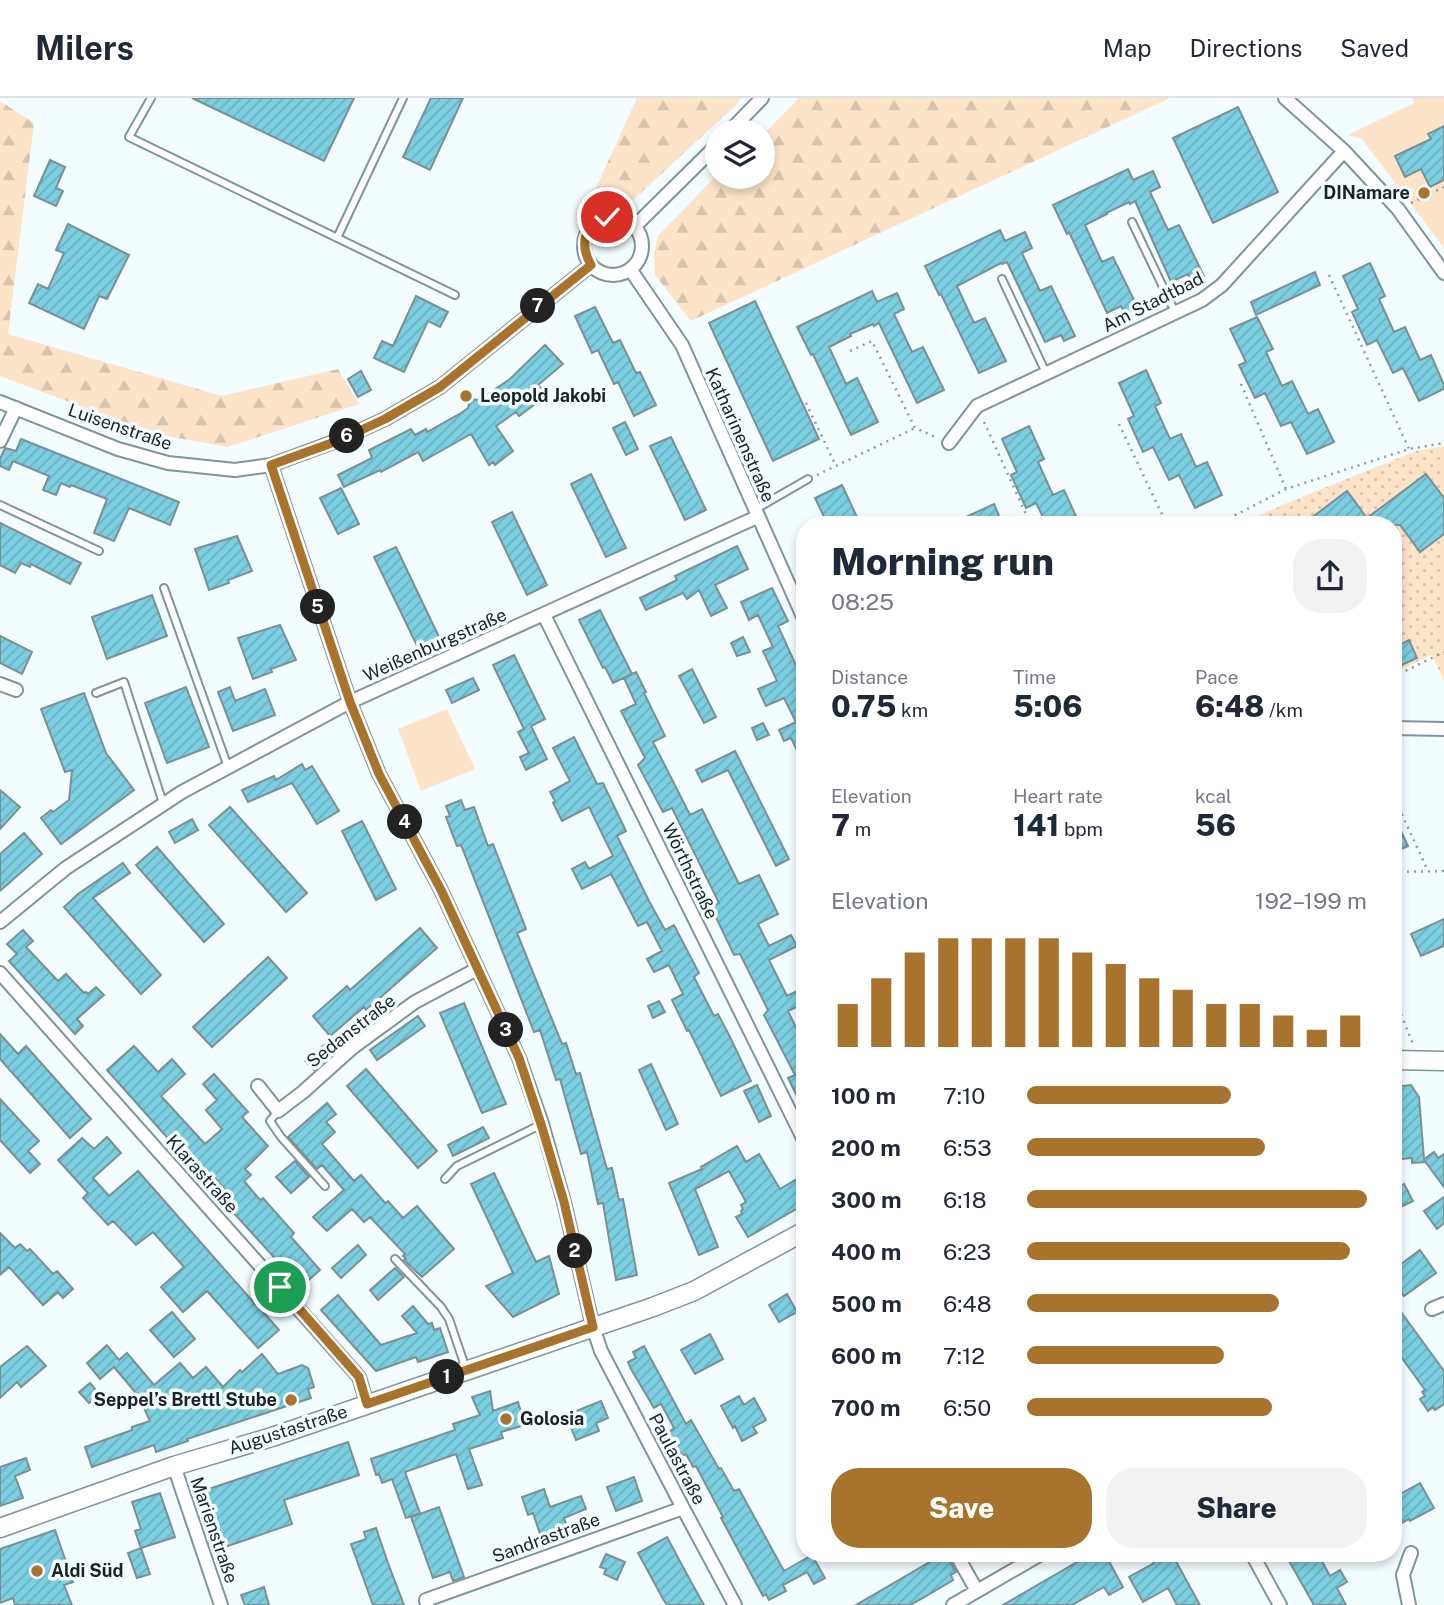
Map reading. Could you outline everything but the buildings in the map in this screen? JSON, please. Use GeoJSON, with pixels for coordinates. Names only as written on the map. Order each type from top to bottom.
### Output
{"type":"FeatureCollection","features":[{"type":"Feature","properties":{"kind":"main road"},"geometry":{"type":"LineString","coordinates":[[1402,1060],[1444,1061]]}},
{"type":"Feature","properties":{"kind":"main road","name":"Augustastraße"},"geometry":{"type":"LineString","coordinates":[[0,1528],[174,1466],[272,1437],[694,1292],[796,1236]]}},
{"type":"Feature","properties":{"kind":"street"},"geometry":{"type":"LineString","coordinates":[[742,119],[762,98]]}},
{"type":"Feature","properties":{"kind":"street"},"geometry":{"type":"LineString","coordinates":[[1285,98],[1344,151],[1398,209],[1444,273]]}},
{"type":"Feature","properties":{"kind":"street","name":"Am Stadtbad"},"geometry":{"type":"LineString","coordinates":[[949,443],[977,406],[1202,300],[1222,285],[1344,151]]}},
{"type":"Feature","properties":{"kind":"street"},"geometry":{"type":"LineString","coordinates":[[635,226],[705,157]]}},
{"type":"Feature","properties":{"kind":"street"},"geometry":{"type":"LineString","coordinates":[[607,217],[627,220],[635,226],[640,234],[641,253],[630,269],[614,275],[605,274],[591,265],[584,246],[590,227],[607,217]]}},
{"type":"Feature","properties":{"kind":"street","name":"Luisenstraße"},"geometry":{"type":"LineString","coordinates":[[0,402],[118,449],[168,463],[236,470],[271,465],[340,440],[385,419],[440,387],[591,265]]}},
{"type":"Feature","properties":{"kind":"street","name":"Katharinenstraße"},"geometry":{"type":"LineString","coordinates":[[630,269],[682,345],[796,601]]}},
{"type":"Feature","properties":{"kind":"street"},"geometry":{"type":"LineString","coordinates":[[0,442],[16,408]]}},
{"type":"Feature","properties":{"kind":"street"},"geometry":{"type":"LineString","coordinates":[[271,465],[350,702],[379,774],[441,890],[519,1058],[564,1202],[593,1327]]}},
{"type":"Feature","properties":{"kind":"street","name":"Weißenburgstraße"},"geometry":{"type":"LineString","coordinates":[[0,922],[66,868],[163,803],[228,767],[350,702],[544,615],[756,513]]}},
{"type":"Feature","properties":{"kind":"street","name":"Wörthstraße"},"geometry":{"type":"LineString","coordinates":[[544,615],[796,1124]]}},
{"type":"Feature","properties":{"kind":"street"},"geometry":{"type":"LineString","coordinates":[[0,684],[16,690]]}},
{"type":"Feature","properties":{"kind":"street"},"geometry":{"type":"LineString","coordinates":[[1402,728],[1444,729]]}},
{"type":"Feature","properties":{"kind":"street","name":"Sedanstraße"},"geometry":{"type":"LineString","coordinates":[[278,1111],[352,1048],[415,1002],[477,969]]}},
{"type":"Feature","properties":{"kind":"street","name":"Klarastraße"},"geometry":{"type":"LineString","coordinates":[[0,973],[359,1377],[367,1404]]}},
{"type":"Feature","properties":{"kind":"street"},"geometry":{"type":"LineString","coordinates":[[258,1086],[278,1111]]}},
{"type":"Feature","properties":{"kind":"street","name":"Paulastraße"},"geometry":{"type":"LineString","coordinates":[[593,1327],[601,1351],[735,1605]]}},
{"type":"Feature","properties":{"kind":"street","name":"Marienstraße"},"geometry":{"type":"LineString","coordinates":[[174,1466],[221,1605]]}},
{"type":"Feature","properties":{"kind":"street","name":"Sandrastraße"},"geometry":{"type":"LineString","coordinates":[[428,1605],[426,1600],[682,1508]]}},
{"type":"Feature","properties":{"kind":"street"},"geometry":{"type":"LineString","coordinates":[[1409,1605],[1403,1575],[1411,1553]]}},
{"type":"Feature","properties":{"kind":"street"},"geometry":{"type":"LineString","coordinates":[[961,1562],[977,1591]]}},
{"type":"Feature","properties":{"kind":"street"},"geometry":{"type":"LineString","coordinates":[[953,1605],[1027,1562]]}},
{"type":"Feature","properties":{"kind":"street"},"geometry":{"type":"LineString","coordinates":[[1256,1562],[1280,1605]]}},
{"type":"Feature","properties":{"kind":"lane"},"geometry":{"type":"LineString","coordinates":[[151,98],[129,137],[455,295]]}},
{"type":"Feature","properties":{"kind":"lane"},"geometry":{"type":"LineString","coordinates":[[337,238],[403,98]]}},
{"type":"Feature","properties":{"kind":"lane"},"geometry":{"type":"LineString","coordinates":[[1132,222],[1175,313]]}},
{"type":"Feature","properties":{"kind":"lane"},"geometry":{"type":"LineString","coordinates":[[1002,279],[1046,373]]}},
{"type":"Feature","properties":{"kind":"lane"},"geometry":{"type":"LineString","coordinates":[[756,513],[808,479]]}},
{"type":"Feature","properties":{"kind":"lane"},"geometry":{"type":"LineString","coordinates":[[0,505],[99,551]]}},
{"type":"Feature","properties":{"kind":"lane"},"geometry":{"type":"LineString","coordinates":[[164,588],[228,767]]}},
{"type":"Feature","properties":{"kind":"lane"},"geometry":{"type":"LineString","coordinates":[[96,693],[124,681],[163,803]]}},
{"type":"Feature","properties":{"kind":"lane"},"geometry":{"type":"LineString","coordinates":[[278,1111],[270,1121],[325,1186]]}},
{"type":"Feature","properties":{"kind":"lane"},"geometry":{"type":"LineString","coordinates":[[445,1179],[457,1166],[541,1124]]}},
{"type":"Feature","properties":{"kind":"lane"},"geometry":{"type":"LineString","coordinates":[[395,1259],[449,1319],[466,1370]]}},
{"type":"Feature","properties":{"kind":"path"},"geometry":{"type":"LineString","coordinates":[[1398,209],[1444,187]]}},
{"type":"Feature","properties":{"kind":"path"},"geometry":{"type":"LineString","coordinates":[[1329,275],[1409,449]]}},
{"type":"Feature","properties":{"kind":"path"},"geometry":{"type":"LineString","coordinates":[[850,351],[872,341],[915,428],[949,443]]}},
{"type":"Feature","properties":{"kind":"path"},"geometry":{"type":"LineString","coordinates":[[1241,384],[1286,489]]}},
{"type":"Feature","properties":{"kind":"path"},"geometry":{"type":"LineString","coordinates":[[806,404],[836,466]]}},
{"type":"Feature","properties":{"kind":"path"},"geometry":{"type":"LineString","coordinates":[[977,406],[1027,516]]}},
{"type":"Feature","properties":{"kind":"path"},"geometry":{"type":"LineString","coordinates":[[1119,424],[1163,516]]}},
{"type":"Feature","properties":{"kind":"path"},"geometry":{"type":"LineString","coordinates":[[808,479],[915,428]]}},
{"type":"Feature","properties":{"kind":"path"},"geometry":{"type":"LineString","coordinates":[[1234,516],[1286,489],[1409,449],[1444,443]]}},
{"type":"Feature","properties":{"kind":"path"},"geometry":{"type":"LineString","coordinates":[[1402,673],[1444,652]]}},
{"type":"Feature","properties":{"kind":"path"},"geometry":{"type":"LineString","coordinates":[[1402,815],[1428,871]]}},
{"type":"Feature","properties":{"kind":"path"},"geometry":{"type":"LineString","coordinates":[[1402,872],[1444,871]]}},
{"type":"Feature","properties":{"kind":"path"},"geometry":{"type":"LineString","coordinates":[[1402,1017],[1420,1060]]}},
{"type":"Feature","properties":{"kind":"green space"},"geometry":{"type":"Polygon","coordinates":[[[637,98],[741,98],[721,119],[705,119],[705,134],[632,201],[586,210],[637,98]]]}},
{"type":"Feature","properties":{"kind":"green space"},"geometry":{"type":"Polygon","coordinates":[[[799,98],[1170,98],[691,321],[655,275],[654,255],[658,236],[705,187],[775,189],[775,123],[799,98]]]}},
{"type":"Feature","properties":{"kind":"green space","name":"DINamare"},"geometry":{"type":"Polygon","coordinates":[[[1413,98],[1444,98],[1444,248],[1362,139],[1348,135],[1414,103],[1413,98]]]}},
{"type":"Feature","properties":{"kind":"green space"},"geometry":{"type":"Polygon","coordinates":[[[0,101],[34,123],[8,334],[222,396],[338,369],[359,404],[228,447],[155,434],[0,376],[0,101]]]}},
{"type":"Feature","properties":{"kind":"green space"},"geometry":{"type":"Polygon","coordinates":[[[1444,446],[1444,681],[1432,655],[1402,669],[1402,516],[1258,516],[1416,451],[1444,446]]]}},
{"type":"Feature","properties":{"kind":"green space"},"geometry":{"type":"Polygon","coordinates":[[[447,709],[475,769],[421,791],[398,729],[447,709]]]}},
{"type":"Feature","properties":{"kind":"place","name":"DINamare"},"geometry":{"type":"Point","coordinates":[1424,193]}},
{"type":"Feature","properties":{"kind":"place","name":"Leopold Jakobi"},"geometry":{"type":"Point","coordinates":[466,396]}},
{"type":"Feature","properties":{"kind":"place","name":"Seppel’s Brettl Stube"},"geometry":{"type":"Point","coordinates":[291,1400]}},
{"type":"Feature","properties":{"kind":"place","name":"Golosia"},"geometry":{"type":"Point","coordinates":[506,1419]}},
{"type":"Feature","properties":{"kind":"place","name":"Aldi Süd"},"geometry":{"type":"Point","coordinates":[37,1571]}},
{"type":"Feature","properties":{"kind":"route"},"geometry":{"type":"LineString","coordinates":[[280,1287],[359,1377],[367,1404],[593,1327],[564,1202],[519,1058],[441,890],[379,774],[350,702],[271,465],[340,440],[385,419],[440,387],[591,265],[584,246],[586,236],[590,227],[607,217]]}}]}
